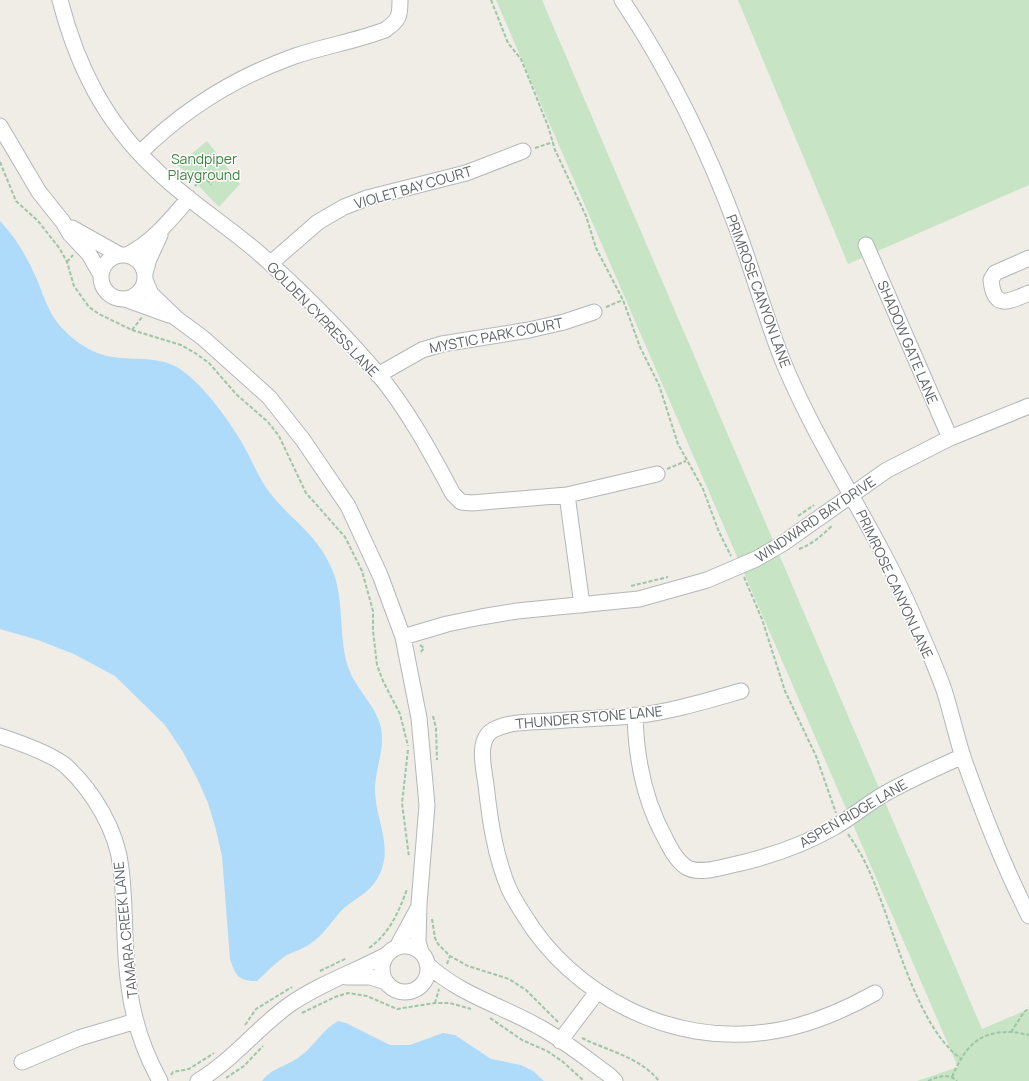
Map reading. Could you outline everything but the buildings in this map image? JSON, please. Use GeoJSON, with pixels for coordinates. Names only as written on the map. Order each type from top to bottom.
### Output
{"type":"FeatureCollection","features":[{"type":"Feature","properties":{"kind":"street","name":"GOLDEN CYPRESS LANE"},"geometry":{"type":"LineString","coordinates":[[60,0],[67,27],[90,85],[106,111],[155,170],[192,192],[271,263],[323,314],[378,375],[410,420],[453,494],[461,502],[472,503],[567,495]]}},
{"type":"Feature","properties":{"kind":"street"},"geometry":{"type":"LineString","coordinates":[[140,153],[156,137],[193,107],[238,81],[296,56],[385,30],[397,22],[400,12],[400,0]]}},
{"type":"Feature","properties":{"kind":"street","name":"PRIMROSE CANYON LANE"},"geometry":{"type":"LineString","coordinates":[[622,0],[641,28],[675,87],[703,145],[737,229],[781,357],[799,398],[882,550],[912,613],[943,689],[963,756],[1012,884],[1029,916]]}},
{"type":"Feature","properties":{"kind":"street"},"geometry":{"type":"LineString","coordinates":[[0,126],[38,192],[63,222],[70,234],[89,254],[101,275]]}},
{"type":"Feature","properties":{"kind":"street","name":"VIOLET BAY COURT"},"geometry":{"type":"LineString","coordinates":[[271,263],[318,222],[344,207],[367,198],[466,173],[523,151]]}},
{"type":"Feature","properties":{"kind":"street"},"geometry":{"type":"LineString","coordinates":[[125,299],[138,292],[145,277],[149,259],[162,230],[192,192]]}},
{"type":"Feature","properties":{"kind":"street"},"geometry":{"type":"LineString","coordinates":[[63,222],[89,239],[139,261],[151,294],[176,318],[203,338],[269,397],[303,440],[348,506],[380,575],[405,636],[419,718],[424,770],[426,805],[419,904],[418,942],[424,958],[426,976],[419,986],[412,990],[398,990],[386,982],[370,977],[339,978]]}},
{"type":"Feature","properties":{"kind":"street"},"geometry":{"type":"LineString","coordinates":[[162,230],[155,234],[144,245],[107,261],[101,275],[101,282],[105,289],[117,298],[125,299],[176,318]]}},
{"type":"Feature","properties":{"kind":"street","name":"SHADOW GATE LANE"},"geometry":{"type":"LineString","coordinates":[[866,245],[950,438]]}},
{"type":"Feature","properties":{"kind":"street"},"geometry":{"type":"LineString","coordinates":[[1029,258],[995,273],[991,280],[994,296],[999,301],[1007,302],[1029,293]]}},
{"type":"Feature","properties":{"kind":"street","name":"MYSTIC PARK COURT"},"geometry":{"type":"LineString","coordinates":[[378,375],[417,353],[442,344],[529,330],[564,322],[594,312]]}},
{"type":"Feature","properties":{"kind":"street","name":"WINDWARD BAY DRIVE"},"geometry":{"type":"LineString","coordinates":[[405,636],[447,624],[481,617],[516,611],[618,602],[656,595],[700,582],[756,560],[782,544],[887,470],[950,438],[1029,406]]}},
{"type":"Feature","properties":{"kind":"street"},"geometry":{"type":"LineString","coordinates":[[582,606],[567,495],[657,474]]}},
{"type":"Feature","properties":{"kind":"street","name":"THUNDER STONE LANE"},"geometry":{"type":"LineString","coordinates":[[597,992],[578,979],[553,954],[532,928],[510,891],[500,864],[491,827],[482,750],[486,737],[493,730],[507,725],[635,716],[690,706],[741,691]]}},
{"type":"Feature","properties":{"kind":"street","name":"ASPEN RIDGE LANE"},"geometry":{"type":"LineString","coordinates":[[635,716],[640,766],[645,796],[656,823],[673,854],[687,867],[700,870],[717,869],[758,860],[795,847],[834,828],[892,790],[926,772],[963,756]]}},
{"type":"Feature","properties":{"kind":"street","name":"TAMARA CREEK LANE"},"geometry":{"type":"LineString","coordinates":[[0,736],[27,745],[65,765],[90,794],[110,827],[121,867],[128,987],[136,1021],[152,1067],[165,1079]]}},
{"type":"Feature","properties":{"kind":"street"},"geometry":{"type":"LineString","coordinates":[[386,982],[382,969],[408,928],[419,904]]}},
{"type":"Feature","properties":{"kind":"street"},"geometry":{"type":"LineString","coordinates":[[198,1081],[220,1066],[289,1006],[308,993],[392,951],[410,946],[424,958],[442,978],[542,1028],[564,1035],[615,1081]]}},
{"type":"Feature","properties":{"kind":"street"},"geometry":{"type":"LineString","coordinates":[[419,986],[462,989]]}},
{"type":"Feature","properties":{"kind":"street"},"geometry":{"type":"LineString","coordinates":[[564,1035],[597,992],[656,1022],[689,1031],[729,1034],[766,1033],[802,1025],[832,1015],[875,993]]}},
{"type":"Feature","properties":{"kind":"street"},"geometry":{"type":"LineString","coordinates":[[22,1062],[79,1038],[136,1021]]}},
{"type":"Feature","properties":{"kind":"path"},"geometry":{"type":"LineString","coordinates":[[491,0],[508,43],[521,59],[561,165],[586,216],[596,248],[623,300],[640,347],[663,394],[676,438],[686,461],[703,489],[719,532],[732,558],[728,560]]}},
{"type":"Feature","properties":{"kind":"path"},"geometry":{"type":"LineString","coordinates":[[523,151],[553,142]]}},
{"type":"Feature","properties":{"kind":"path"},"geometry":{"type":"LineString","coordinates":[[0,162],[16,201],[38,221],[60,249],[67,262],[74,286],[89,307],[99,314],[132,330],[181,345],[209,363],[236,394],[272,427],[279,436],[306,493],[345,537],[362,572],[368,591],[373,611],[373,631],[377,665],[383,681],[400,714],[406,733],[408,750],[402,803],[409,861]]}},
{"type":"Feature","properties":{"kind":"path"},"geometry":{"type":"LineString","coordinates":[[197,170],[211,185]]}},
{"type":"Feature","properties":{"kind":"path"},"geometry":{"type":"LineString","coordinates":[[192,192],[204,176]]}},
{"type":"Feature","properties":{"kind":"path"},"geometry":{"type":"LineString","coordinates":[[594,312],[623,300]]}},
{"type":"Feature","properties":{"kind":"path"},"geometry":{"type":"LineString","coordinates":[[657,474],[686,461]]}},
{"type":"Feature","properties":{"kind":"path"},"geometry":{"type":"LineString","coordinates":[[796,519],[804,510],[818,503]]}},
{"type":"Feature","properties":{"kind":"path"},"geometry":{"type":"LineString","coordinates":[[795,550],[813,542],[834,524]]}},
{"type":"Feature","properties":{"kind":"path"},"geometry":{"type":"LineString","coordinates":[[628,587],[673,575]]}},
{"type":"Feature","properties":{"kind":"path"},"geometry":{"type":"LineString","coordinates":[[748,576],[744,578],[762,619],[779,677],[816,756],[836,813]]}},
{"type":"Feature","properties":{"kind":"path"},"geometry":{"type":"LineString","coordinates":[[405,636],[424,648],[420,653],[420,658]]}},
{"type":"Feature","properties":{"kind":"path"},"geometry":{"type":"LineString","coordinates":[[432,716],[436,728],[437,761]]}},
{"type":"Feature","properties":{"kind":"path"},"geometry":{"type":"LineString","coordinates":[[847,831],[870,872],[899,951],[921,1002],[945,1044],[960,1058]]}},
{"type":"Feature","properties":{"kind":"path"},"geometry":{"type":"LineString","coordinates":[[364,951],[380,940],[386,933],[399,909],[407,884]]}},
{"type":"Feature","properties":{"kind":"path"},"geometry":{"type":"LineString","coordinates":[[432,917],[435,938],[438,944],[450,956],[468,966],[509,979],[534,997],[550,1015],[564,1035],[592,1043],[633,1059],[644,1066],[659,1081]]}},
{"type":"Feature","properties":{"kind":"path"},"geometry":{"type":"LineString","coordinates":[[319,972],[352,956]]}},
{"type":"Feature","properties":{"kind":"path"},"geometry":{"type":"LineString","coordinates":[[244,1026],[256,1009],[295,985]]}},
{"type":"Feature","properties":{"kind":"path"},"geometry":{"type":"LineString","coordinates":[[298,1015],[335,997],[348,993],[366,996],[397,1009],[435,1003],[450,1003],[474,1011]]}},
{"type":"Feature","properties":{"kind":"path"},"geometry":{"type":"LineString","coordinates":[[1011,1032],[1024,1012],[1029,1008]]}},
{"type":"Feature","properties":{"kind":"path"},"geometry":{"type":"LineString","coordinates":[[485,1016],[522,1040],[546,1051],[562,1061],[584,1081]]}},
{"type":"Feature","properties":{"kind":"path"},"geometry":{"type":"LineString","coordinates":[[952,1077],[960,1058],[968,1047],[984,1036],[1011,1032],[1029,1035]]}},
{"type":"Feature","properties":{"kind":"path"},"geometry":{"type":"LineString","coordinates":[[221,1081],[244,1066],[263,1045]]}},
{"type":"Feature","properties":{"kind":"path"},"geometry":{"type":"LineString","coordinates":[[165,1079],[173,1072],[189,1069],[215,1052]]}},
{"type":"Feature","properties":{"kind":"path"},"geometry":{"type":"LineString","coordinates":[[928,1081],[938,1076],[952,1077],[957,1081]]}},
{"type":"Feature","properties":{"kind":"green space"},"geometry":{"type":"Polygon","coordinates":[[[496,0],[542,0],[982,1029],[1029,1009],[1029,1081],[917,1081],[958,1067],[496,0]]]}},
{"type":"Feature","properties":{"kind":"green space"},"geometry":{"type":"Polygon","coordinates":[[[738,0],[1029,0],[1029,185],[848,264],[738,0]]]}},
{"type":"Feature","properties":{"kind":"green space","name":"Sandpiper Playground"},"geometry":{"type":"Polygon","coordinates":[[[207,141],[240,184],[219,207],[178,165],[207,141]]]}},
{"type":"Feature","properties":{"kind":"water"},"geometry":{"type":"Polygon","coordinates":[[[0,221],[11,233],[24,253],[50,312],[59,325],[69,335],[90,350],[102,355],[118,358],[159,361],[179,368],[203,390],[223,414],[245,447],[262,481],[270,493],[312,537],[326,557],[332,569],[339,593],[343,643],[348,667],[356,683],[375,712],[381,728],[382,743],[375,787],[383,833],[385,856],[377,879],[370,888],[344,908],[320,936],[302,949],[287,955],[257,981],[242,979],[234,970],[230,959],[222,856],[215,826],[208,803],[197,778],[183,752],[165,725],[115,676],[74,654],[38,640],[0,629],[0,221]]]}},
{"type":"Feature","properties":{"kind":"water"},"geometry":{"type":"Polygon","coordinates":[[[338,1021],[346,1023],[390,1045],[410,1045],[443,1033],[455,1035],[491,1059],[521,1065],[533,1071],[544,1081],[262,1081],[266,1076],[275,1070],[304,1053],[327,1029],[338,1021]]]}}]}
